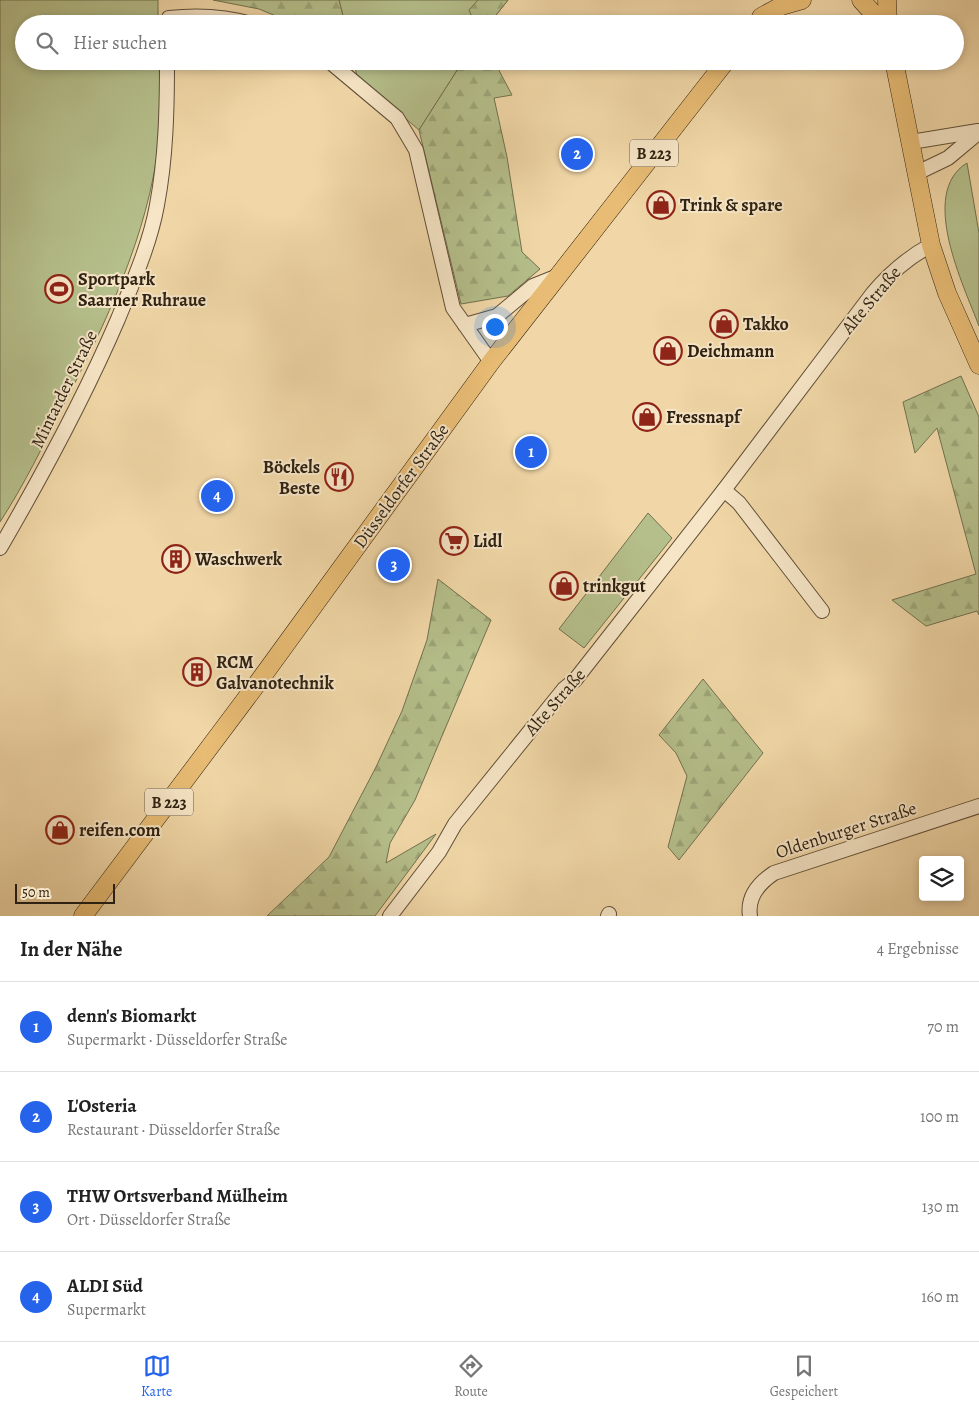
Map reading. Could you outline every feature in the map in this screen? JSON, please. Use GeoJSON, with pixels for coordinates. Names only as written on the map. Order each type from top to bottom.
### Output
{"type":"FeatureCollection","features":[{"type":"Feature","properties":{"kind":"main road"},"geometry":{"type":"LineString","coordinates":[[765,15],[779,2],[802,0]]}},
{"type":"Feature","properties":{"kind":"main road"},"geometry":{"type":"LineString","coordinates":[[860,0],[874,15]]}},
{"type":"Feature","properties":{"kind":"main road"},"geometry":{"type":"LineString","coordinates":[[887,0],[888,15]]}},
{"type":"Feature","properties":{"kind":"main road","name":"Düsseldorfer Straße"},"geometry":{"type":"LineString","coordinates":[[83,916],[254,688],[491,362],[561,275],[719,70]]}},
{"type":"Feature","properties":{"kind":"main road"},"geometry":{"type":"LineString","coordinates":[[896,70],[930,245],[947,293],[979,365]]}},
{"type":"Feature","properties":{"kind":"street","name":"Mintarder Straße"},"geometry":{"type":"LineString","coordinates":[[0,548],[50,460],[83,395],[140,264],[157,205],[167,108],[167,70]]}},
{"type":"Feature","properties":{"kind":"street"},"geometry":{"type":"LineString","coordinates":[[340,70],[397,118],[408,134],[416,150],[453,308],[491,362]]}},
{"type":"Feature","properties":{"kind":"street"},"geometry":{"type":"LineString","coordinates":[[911,142],[979,132]]}},
{"type":"Feature","properties":{"kind":"street"},"geometry":{"type":"LineString","coordinates":[[917,173],[948,158],[979,132]]}},
{"type":"Feature","properties":{"kind":"street","name":"Alte Straße"},"geometry":{"type":"LineString","coordinates":[[390,916],[439,852],[455,824],[564,689],[574,680],[724,490],[873,293],[901,263],[930,245]]}},
{"type":"Feature","properties":{"kind":"street"},"geometry":{"type":"LineString","coordinates":[[465,325],[497,316],[533,286],[561,275]]}},
{"type":"Feature","properties":{"kind":"street"},"geometry":{"type":"LineString","coordinates":[[724,490],[739,503],[822,611]]}},
{"type":"Feature","properties":{"kind":"street","name":"Oldenburger Straße"},"geometry":{"type":"LineString","coordinates":[[750,916],[752,895],[761,882],[774,873],[979,806]]}},
{"type":"Feature","properties":{"kind":"green space","name":"Sportpark Saarner Ruhraue"},"geometry":{"type":"Polygon","coordinates":[[[0,0],[158,0],[158,15],[15,15],[15,70],[159,70],[161,111],[159,141],[153,176],[135,244],[123,278],[79,375],[33,465],[0,522],[0,0]]]}},
{"type":"Feature","properties":{"kind":"green space"},"geometry":{"type":"Polygon","coordinates":[[[213,0],[339,0],[343,15],[273,15],[259,9],[213,0]]]}},
{"type":"Feature","properties":{"kind":"green space"},"geometry":{"type":"Polygon","coordinates":[[[339,0],[508,0],[496,15],[343,15],[339,0]]]}},
{"type":"Feature","properties":{"kind":"green space"},"geometry":{"type":"Polygon","coordinates":[[[478,0],[508,0],[496,15],[471,15],[469,10],[478,0]]]}},
{"type":"Feature","properties":{"kind":"green space"},"geometry":{"type":"Polygon","coordinates":[[[356,70],[457,70],[419,130],[357,77],[356,70]]]}},
{"type":"Feature","properties":{"kind":"green space"},"geometry":{"type":"Polygon","coordinates":[[[457,70],[499,70],[512,95],[494,98],[507,157],[522,252],[540,269],[508,296],[461,304],[419,130],[457,70]]]}},
{"type":"Feature","properties":{"kind":"green space"},"geometry":{"type":"Polygon","coordinates":[[[967,163],[979,233],[979,326],[956,265],[945,217],[946,196],[953,177],[967,163]]]}},
{"type":"Feature","properties":{"kind":"green space"},"geometry":{"type":"Polygon","coordinates":[[[961,376],[979,417],[979,615],[977,611],[926,626],[892,600],[976,574],[937,428],[915,453],[903,402],[961,376]]]}},
{"type":"Feature","properties":{"kind":"green space"},"geometry":{"type":"Polygon","coordinates":[[[648,513],[672,538],[584,648],[559,629],[648,513]]]}},
{"type":"Feature","properties":{"kind":"green space"},"geometry":{"type":"Polygon","coordinates":[[[438,579],[491,620],[415,800],[390,843],[386,863],[436,834],[375,916],[267,916],[329,857],[376,767],[402,711],[427,640],[438,579]]]}},
{"type":"Feature","properties":{"kind":"green space"},"geometry":{"type":"Polygon","coordinates":[[[703,679],[763,753],[679,860],[668,847],[687,776],[676,753],[659,735],[703,679]]]}},
{"type":"Feature","properties":{"kind":"place","name":"L'Osteria"},"geometry":{"type":"Point","coordinates":[577,154]}},
{"type":"Feature","properties":{"kind":"place","name":"Trink & spare"},"geometry":{"type":"Point","coordinates":[661,205]}},
{"type":"Feature","properties":{"kind":"place","name":"Sportpark Saarner Ruhraue"},"geometry":{"type":"Point","coordinates":[59,289]}},
{"type":"Feature","properties":{"kind":"place","name":"Takko"},"geometry":{"type":"Point","coordinates":[724,324]}},
{"type":"Feature","properties":{"kind":"place","name":"Deichmann"},"geometry":{"type":"Point","coordinates":[668,351]}},
{"type":"Feature","properties":{"kind":"place","name":"Fressnapf"},"geometry":{"type":"Point","coordinates":[647,417]}},
{"type":"Feature","properties":{"kind":"place","name":"denn's Biomarkt"},"geometry":{"type":"Point","coordinates":[531,452]}},
{"type":"Feature","properties":{"kind":"place","name":"Böckels Beste"},"geometry":{"type":"Point","coordinates":[339,477]}},
{"type":"Feature","properties":{"kind":"place","name":"ALDI Süd"},"geometry":{"type":"Point","coordinates":[217,496]}},
{"type":"Feature","properties":{"kind":"place","name":"Lidl"},"geometry":{"type":"Point","coordinates":[454,541]}},
{"type":"Feature","properties":{"kind":"place","name":"Waschwerk"},"geometry":{"type":"Point","coordinates":[176,559]}},
{"type":"Feature","properties":{"kind":"place","name":"THW Ortsverband Mülheim"},"geometry":{"type":"Point","coordinates":[394,565]}},
{"type":"Feature","properties":{"kind":"place","name":"trinkgut"},"geometry":{"type":"Point","coordinates":[564,586]}},
{"type":"Feature","properties":{"kind":"place","name":"RCM Galvanotechnik"},"geometry":{"type":"Point","coordinates":[197,672]}},
{"type":"Feature","properties":{"kind":"place","name":"reifen.com"},"geometry":{"type":"Point","coordinates":[60,830]}}]}
